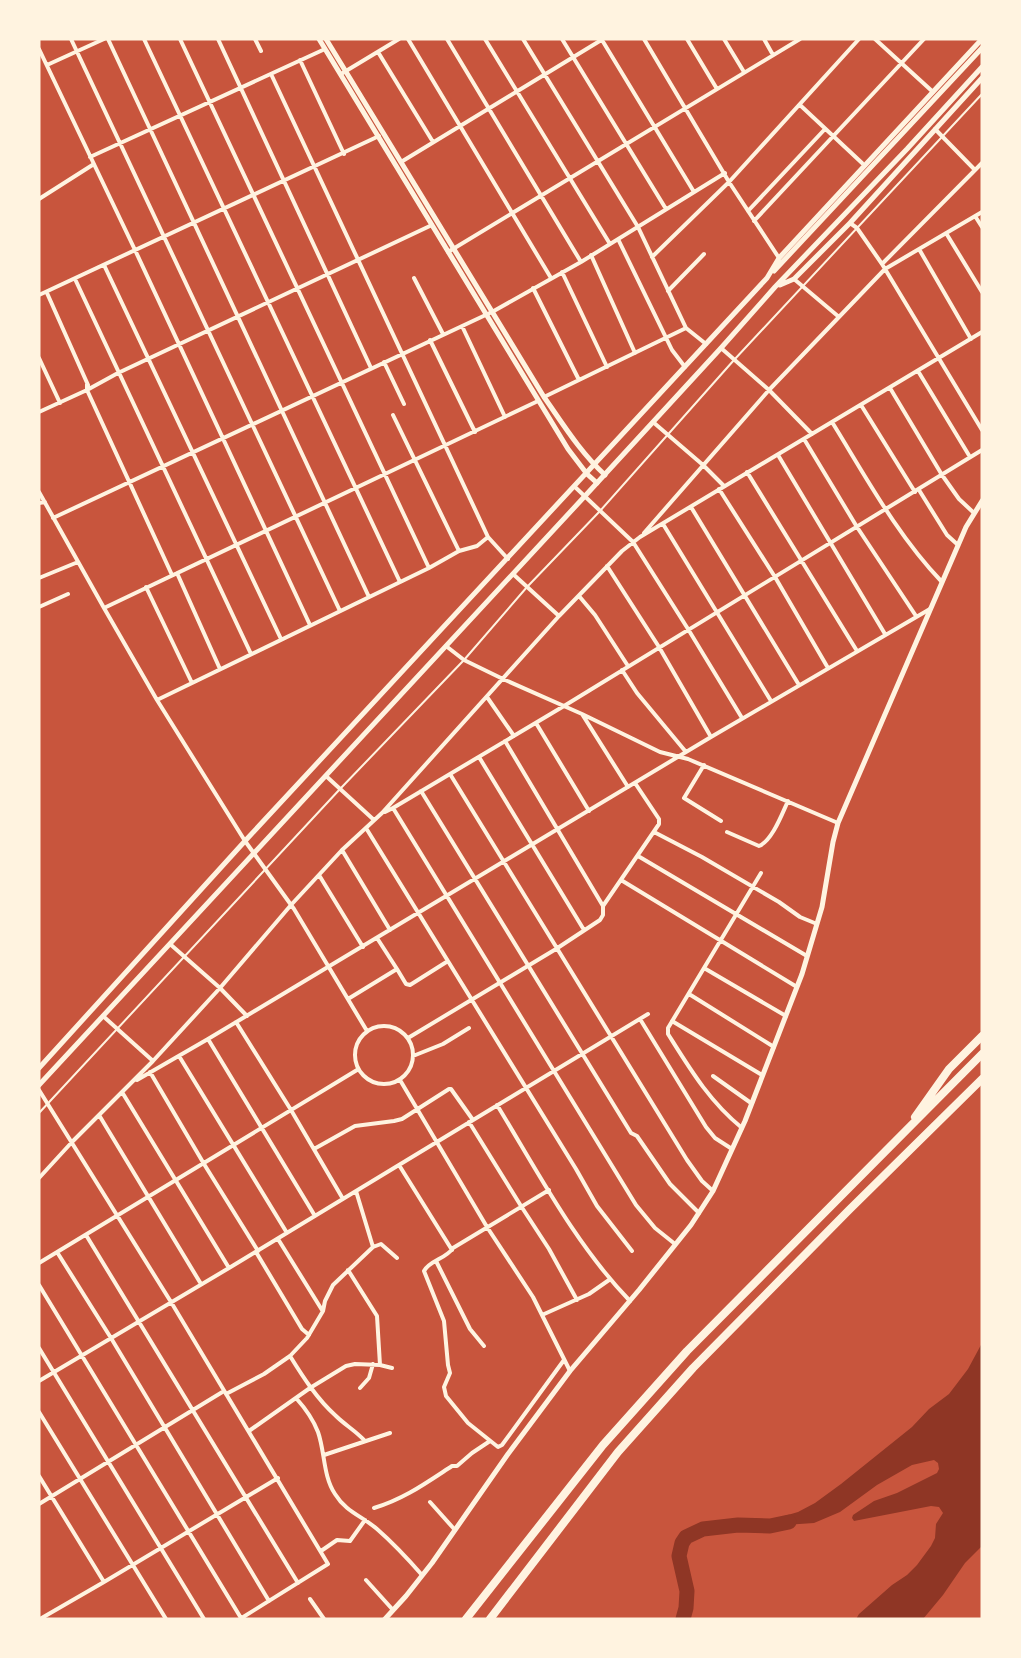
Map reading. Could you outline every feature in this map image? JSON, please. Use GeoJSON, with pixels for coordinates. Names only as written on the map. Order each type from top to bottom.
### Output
{"type":"FeatureCollection","features":[{"type":"Feature","properties":{"kind":"highway"},"geometry":{"type":"LineString","coordinates":[[900,1138],[949,1069],[982,1036]]}},
{"type":"Feature","properties":{"kind":"highway"},"geometry":{"type":"LineString","coordinates":[[466,1619],[603,1445],[687,1351],[982,1054]]}},
{"type":"Feature","properties":{"kind":"highway"},"geometry":{"type":"LineString","coordinates":[[490,1619],[618,1452],[693,1368],[982,1079]]}},
{"type":"Feature","properties":{"kind":"main road"},"geometry":{"type":"LineString","coordinates":[[319,39],[401,162],[568,449],[586,474],[597,483]]}},
{"type":"Feature","properties":{"kind":"main road"},"geometry":{"type":"LineString","coordinates":[[326,39],[432,225],[451,250]]}},
{"type":"Feature","properties":{"kind":"main road"},"geometry":{"type":"LineString","coordinates":[[767,278],[779,258],[982,39]]}},
{"type":"Feature","properties":{"kind":"main road"},"geometry":{"type":"LineString","coordinates":[[39,1068],[245,841],[982,48]]}},
{"type":"Feature","properties":{"kind":"main road"},"geometry":{"type":"LineString","coordinates":[[39,1085],[982,67]]}},
{"type":"Feature","properties":{"kind":"main road"},"geometry":{"type":"LineString","coordinates":[[776,287],[794,279],[850,222],[982,78]]}},
{"type":"Feature","properties":{"kind":"main road"},"geometry":{"type":"LineString","coordinates":[[489,313],[576,443],[605,475]]}},
{"type":"Feature","properties":{"kind":"main road"},"geometry":{"type":"LineString","coordinates":[[385,1619],[422,1575],[570,1371],[676,1244],[713,1191],[752,1104],[808,957],[822,907],[838,823],[958,545],[982,501]]}},
{"type":"Feature","properties":{"kind":"street"},"geometry":{"type":"LineString","coordinates":[[71,39],[340,611]]}},
{"type":"Feature","properties":{"kind":"street"},"geometry":{"type":"LineString","coordinates":[[47,65],[106,39],[369,597]]}},
{"type":"Feature","properties":{"kind":"street"},"geometry":{"type":"LineString","coordinates":[[144,39],[400,582]]}},
{"type":"Feature","properties":{"kind":"street"},"geometry":{"type":"LineString","coordinates":[[180,39],[429,568]]}},
{"type":"Feature","properties":{"kind":"street"},"geometry":{"type":"LineString","coordinates":[[218,39],[371,368]]}},
{"type":"Feature","properties":{"kind":"street"},"geometry":{"type":"LineString","coordinates":[[255,39],[261,51]]}},
{"type":"Feature","properties":{"kind":"street"},"geometry":{"type":"LineString","coordinates":[[343,72],[399,39]]}},
{"type":"Feature","properties":{"kind":"street"},"geometry":{"type":"LineString","coordinates":[[408,39],[551,278]]}},
{"type":"Feature","properties":{"kind":"street"},"geometry":{"type":"LineString","coordinates":[[447,39],[581,261]]}},
{"type":"Feature","properties":{"kind":"street"},"geometry":{"type":"LineString","coordinates":[[485,39],[610,244]]}},
{"type":"Feature","properties":{"kind":"street"},"geometry":{"type":"LineString","coordinates":[[523,39],[638,227],[686,328],[706,344]]}},
{"type":"Feature","properties":{"kind":"street"},"geometry":{"type":"LineString","coordinates":[[562,39],[666,209]]}},
{"type":"Feature","properties":{"kind":"street"},"geometry":{"type":"LineString","coordinates":[[401,162],[603,39],[694,192]]}},
{"type":"Feature","properties":{"kind":"street"},"geometry":{"type":"LineString","coordinates":[[644,39],[729,182],[779,258]]}},
{"type":"Feature","properties":{"kind":"street"},"geometry":{"type":"LineString","coordinates":[[687,39],[717,89]]}},
{"type":"Feature","properties":{"kind":"street"},"geometry":{"type":"LineString","coordinates":[[724,39],[744,72]]}},
{"type":"Feature","properties":{"kind":"street"},"geometry":{"type":"LineString","coordinates":[[764,39],[773,55]]}},
{"type":"Feature","properties":{"kind":"street"},"geometry":{"type":"LineString","coordinates":[[451,250],[800,39]]}},
{"type":"Feature","properties":{"kind":"street"},"geometry":{"type":"LineString","coordinates":[[652,257],[729,182],[860,39]]}},
{"type":"Feature","properties":{"kind":"street"},"geometry":{"type":"LineString","coordinates":[[875,39],[933,92]]}},
{"type":"Feature","properties":{"kind":"street"},"geometry":{"type":"LineString","coordinates":[[754,221],[924,39]]}},
{"type":"Feature","properties":{"kind":"street"},"geometry":{"type":"LineString","coordinates":[[39,49],[310,625]]}},
{"type":"Feature","properties":{"kind":"street"},"geometry":{"type":"LineString","coordinates":[[90,157],[325,49]]}},
{"type":"Feature","properties":{"kind":"street"},"geometry":{"type":"LineString","coordinates":[[378,52],[433,142]]}},
{"type":"Feature","properties":{"kind":"street"},"geometry":{"type":"LineString","coordinates":[[300,60],[344,154]]}},
{"type":"Feature","properties":{"kind":"street"},"geometry":{"type":"LineString","coordinates":[[270,74],[488,537],[508,559]]}},
{"type":"Feature","properties":{"kind":"street"},"geometry":{"type":"LineString","coordinates":[[800,105],[862,163]]}},
{"type":"Feature","properties":{"kind":"street"},"geometry":{"type":"LineString","coordinates":[[747,211],[825,129]]}},
{"type":"Feature","properties":{"kind":"street"},"geometry":{"type":"LineString","coordinates":[[934,129],[975,170]]}},
{"type":"Feature","properties":{"kind":"street"},"geometry":{"type":"LineString","coordinates":[[39,296],[380,136]]}},
{"type":"Feature","properties":{"kind":"street"},"geometry":{"type":"LineString","coordinates":[[882,264],[982,163]]}},
{"type":"Feature","properties":{"kind":"street"},"geometry":{"type":"LineString","coordinates":[[39,199],[94,164]]}},
{"type":"Feature","properties":{"kind":"street"},"geometry":{"type":"LineString","coordinates":[[53,518],[489,313],[610,244],[725,173]]}},
{"type":"Feature","properties":{"kind":"street"},"geometry":{"type":"LineString","coordinates":[[640,537],[769,390],[885,269],[982,212]]}},
{"type":"Feature","properties":{"kind":"street"},"geometry":{"type":"LineString","coordinates":[[975,216],[982,227]]}},
{"type":"Feature","properties":{"kind":"street"},"geometry":{"type":"LineString","coordinates":[[850,222],[857,228],[882,264],[982,430]]}},
{"type":"Feature","properties":{"kind":"street"},"geometry":{"type":"LineString","coordinates":[[39,412],[432,225]]}},
{"type":"Feature","properties":{"kind":"street"},"geometry":{"type":"LineString","coordinates":[[946,233],[982,292]]}},
{"type":"Feature","properties":{"kind":"street"},"geometry":{"type":"LineString","coordinates":[[618,238],[672,350],[685,367]]}},
{"type":"Feature","properties":{"kind":"street"},"geometry":{"type":"LineString","coordinates":[[919,249],[971,339]]}},
{"type":"Feature","properties":{"kind":"street"},"geometry":{"type":"LineString","coordinates":[[668,291],[704,254]]}},
{"type":"Feature","properties":{"kind":"street"},"geometry":{"type":"LineString","coordinates":[[591,255],[636,353]]}},
{"type":"Feature","properties":{"kind":"street"},"geometry":{"type":"LineString","coordinates":[[104,265],[281,639]]}},
{"type":"Feature","properties":{"kind":"street"},"geometry":{"type":"LineString","coordinates":[[562,272],[608,367]]}},
{"type":"Feature","properties":{"kind":"street"},"geometry":{"type":"LineString","coordinates":[[414,278],[443,334]]}},
{"type":"Feature","properties":{"kind":"street"},"geometry":{"type":"LineString","coordinates":[[75,279],[251,654]]}},
{"type":"Feature","properties":{"kind":"street"},"geometry":{"type":"LineString","coordinates":[[794,279],[839,317]]}},
{"type":"Feature","properties":{"kind":"street"},"geometry":{"type":"LineString","coordinates":[[533,288],[579,380]]}},
{"type":"Feature","properties":{"kind":"street"},"geometry":{"type":"LineString","coordinates":[[46,293],[129,481],[220,669]]}},
{"type":"Feature","properties":{"kind":"street"},"geometry":{"type":"LineString","coordinates":[[462,326],[505,417]]}},
{"type":"Feature","properties":{"kind":"street"},"geometry":{"type":"LineString","coordinates":[[544,397],[686,328]]}},
{"type":"Feature","properties":{"kind":"street"},"geometry":{"type":"LineString","coordinates":[[39,1178],[153,1061],[220,988],[291,905],[342,850],[382,813],[559,616],[633,542],[981,334]]}},
{"type":"Feature","properties":{"kind":"street"},"geometry":{"type":"LineString","coordinates":[[430,340],[475,432]]}},
{"type":"Feature","properties":{"kind":"street"},"geometry":{"type":"LineString","coordinates":[[721,348],[769,390],[812,434]]}},
{"type":"Feature","properties":{"kind":"street"},"geometry":{"type":"LineString","coordinates":[[39,358],[60,403]]}},
{"type":"Feature","properties":{"kind":"street"},"geometry":{"type":"LineString","coordinates":[[384,362],[404,404]]}},
{"type":"Feature","properties":{"kind":"street"},"geometry":{"type":"LineString","coordinates":[[918,371],[970,458]]}},
{"type":"Feature","properties":{"kind":"street"},"geometry":{"type":"LineString","coordinates":[[890,388],[942,475],[959,499],[974,513]]}},
{"type":"Feature","properties":{"kind":"street"},"geometry":{"type":"LineString","coordinates":[[104,608],[538,401]]}},
{"type":"Feature","properties":{"kind":"street"},"geometry":{"type":"LineString","coordinates":[[861,405],[947,535],[958,545]]}},
{"type":"Feature","properties":{"kind":"street"},"geometry":{"type":"LineString","coordinates":[[393,415],[459,551]]}},
{"type":"Feature","properties":{"kind":"street"},"geometry":{"type":"LineString","coordinates":[[653,422],[724,486]]}},
{"type":"Feature","properties":{"kind":"street"},"geometry":{"type":"LineString","coordinates":[[832,422],[886,509],[922,560],[942,582]]}},
{"type":"Feature","properties":{"kind":"street"},"geometry":{"type":"LineString","coordinates":[[804,439],[857,527],[916,616]]}},
{"type":"Feature","properties":{"kind":"street"},"geometry":{"type":"LineString","coordinates":[[382,813],[536,723],[982,450]]}},
{"type":"Feature","properties":{"kind":"street"},"geometry":{"type":"LineString","coordinates":[[778,455],[886,634]]}},
{"type":"Feature","properties":{"kind":"street"},"geometry":{"type":"LineString","coordinates":[[747,472],[857,651]]}},
{"type":"Feature","properties":{"kind":"street"},"geometry":{"type":"LineString","coordinates":[[575,487],[633,542],[742,718]]}},
{"type":"Feature","properties":{"kind":"street"},"geometry":{"type":"LineString","coordinates":[[719,489],[775,577],[828,668]]}},
{"type":"Feature","properties":{"kind":"street"},"geometry":{"type":"LineString","coordinates":[[39,492],[157,700],[245,841],[291,905],[367,1031]]}},
{"type":"Feature","properties":{"kind":"street"},"geometry":{"type":"LineString","coordinates":[[39,503],[45,502]]}},
{"type":"Feature","properties":{"kind":"street"},"geometry":{"type":"LineString","coordinates":[[691,507],[799,685]]}},
{"type":"Feature","properties":{"kind":"street"},"geometry":{"type":"LineString","coordinates":[[663,524],[771,701]]}},
{"type":"Feature","properties":{"kind":"street"},"geometry":{"type":"LineString","coordinates":[[157,700],[429,568],[459,551],[477,546],[488,537]]}},
{"type":"Feature","properties":{"kind":"street"},"geometry":{"type":"LineString","coordinates":[[39,578],[78,562]]}},
{"type":"Feature","properties":{"kind":"street"},"geometry":{"type":"LineString","coordinates":[[607,566],[659,647],[711,737]]}},
{"type":"Feature","properties":{"kind":"street"},"geometry":{"type":"LineString","coordinates":[[513,574],[559,616]]}},
{"type":"Feature","properties":{"kind":"street"},"geometry":{"type":"LineString","coordinates":[[146,587],[192,682]]}},
{"type":"Feature","properties":{"kind":"street"},"geometry":{"type":"LineString","coordinates":[[39,607],[68,594]]}},
{"type":"Feature","properties":{"kind":"street"},"geometry":{"type":"LineString","coordinates":[[579,596],[595,615],[628,666]]}},
{"type":"Feature","properties":{"kind":"street"},"geometry":{"type":"LineString","coordinates":[[133,1082],[208,1040],[742,718],[930,608]]}},
{"type":"Feature","properties":{"kind":"street"},"geometry":{"type":"LineString","coordinates":[[446,646],[464,660],[503,680],[582,714],[660,752],[704,765],[838,823]]}},
{"type":"Feature","properties":{"kind":"street"},"geometry":{"type":"LineString","coordinates":[[622,670],[637,693],[686,752]]}},
{"type":"Feature","properties":{"kind":"street"},"geometry":{"type":"LineString","coordinates":[[487,697],[514,736]]}},
{"type":"Feature","properties":{"kind":"street"},"geometry":{"type":"LineString","coordinates":[[582,714],[628,787]]}},
{"type":"Feature","properties":{"kind":"street"},"geometry":{"type":"LineString","coordinates":[[536,723],[589,811]]}},
{"type":"Feature","properties":{"kind":"street"},"geometry":{"type":"LineString","coordinates":[[408,1038],[585,931],[603,915],[603,906],[505,741]]}},
{"type":"Feature","properties":{"kind":"street"},"geometry":{"type":"LineString","coordinates":[[479,757],[585,931]]}},
{"type":"Feature","properties":{"kind":"street"},"geometry":{"type":"LineString","coordinates":[[704,765],[684,798],[721,821]]}},
{"type":"Feature","properties":{"kind":"street"},"geometry":{"type":"LineString","coordinates":[[450,774],[687,1160],[702,1181],[713,1191]]}},
{"type":"Feature","properties":{"kind":"street"},"geometry":{"type":"LineString","coordinates":[[326,776],[374,820]]}},
{"type":"Feature","properties":{"kind":"street"},"geometry":{"type":"LineString","coordinates":[[603,906],[659,824],[659,819],[635,783]]}},
{"type":"Feature","properties":{"kind":"street"},"geometry":{"type":"LineString","coordinates":[[421,791],[631,1133],[637,1136],[670,1184],[699,1213]]}},
{"type":"Feature","properties":{"kind":"street"},"geometry":{"type":"LineString","coordinates":[[727,832],[759,846],[762,845],[769,839],[788,801]]}},
{"type":"Feature","properties":{"kind":"street"},"geometry":{"type":"LineString","coordinates":[[393,808],[636,1205],[655,1228],[676,1244]]}},
{"type":"Feature","properties":{"kind":"street"},"geometry":{"type":"LineString","coordinates":[[366,828],[597,1206],[632,1251]]}},
{"type":"Feature","properties":{"kind":"street"},"geometry":{"type":"LineString","coordinates":[[654,832],[702,857],[779,902],[800,917],[817,924]]}},
{"type":"Feature","properties":{"kind":"street"},"geometry":{"type":"LineString","coordinates":[[342,850],[390,930]]}},
{"type":"Feature","properties":{"kind":"street"},"geometry":{"type":"LineString","coordinates":[[638,856],[808,957]]}},
{"type":"Feature","properties":{"kind":"street"},"geometry":{"type":"LineString","coordinates":[[742,1128],[719,1108],[692,1073],[668,1034],[668,1028],[761,873]]}},
{"type":"Feature","properties":{"kind":"street"},"geometry":{"type":"LineString","coordinates":[[319,875],[363,947]]}},
{"type":"Feature","properties":{"kind":"street"},"geometry":{"type":"LineString","coordinates":[[621,880],[797,988]]}},
{"type":"Feature","properties":{"kind":"street"},"geometry":{"type":"LineString","coordinates":[[377,938],[406,984],[410,986],[448,961]]}},
{"type":"Feature","properties":{"kind":"street"},"geometry":{"type":"LineString","coordinates":[[170,944],[220,988],[247,1016]]}},
{"type":"Feature","properties":{"kind":"street"},"geometry":{"type":"LineString","coordinates":[[704,968],[786,1016]]}},
{"type":"Feature","properties":{"kind":"street"},"geometry":{"type":"LineString","coordinates":[[348,999],[397,969]]}},
{"type":"Feature","properties":{"kind":"street"},"geometry":{"type":"LineString","coordinates":[[689,994],[774,1047]]}},
{"type":"Feature","properties":{"kind":"street"},"geometry":{"type":"LineString","coordinates":[[39,1381],[648,1014]]}},
{"type":"Feature","properties":{"kind":"street"},"geometry":{"type":"LineString","coordinates":[[103,1016],[153,1061]]}},
{"type":"Feature","properties":{"kind":"street"},"geometry":{"type":"LineString","coordinates":[[640,1019],[706,1127],[722,1144],[733,1150]]}},
{"type":"Feature","properties":{"kind":"street"},"geometry":{"type":"LineString","coordinates":[[672,1021],[762,1075]]}},
{"type":"Feature","properties":{"kind":"street"},"geometry":{"type":"LineString","coordinates":[[236,1022],[343,1199]]}},
{"type":"Feature","properties":{"kind":"street"},"geometry":{"type":"LineString","coordinates":[[379,1026],[393,1027],[408,1038],[412,1047],[412,1065],[400,1080],[391,1084],[372,1083],[357,1070],[354,1061],[356,1044],[367,1031],[379,1026]]}},
{"type":"Feature","properties":{"kind":"street"},"geometry":{"type":"LineString","coordinates":[[413,1056],[443,1044],[469,1028]]}},
{"type":"Feature","properties":{"kind":"street"},"geometry":{"type":"LineString","coordinates":[[208,1040],[315,1216]]}},
{"type":"Feature","properties":{"kind":"street"},"geometry":{"type":"LineString","coordinates":[[179,1056],[287,1233]]}},
{"type":"Feature","properties":{"kind":"street"},"geometry":{"type":"LineString","coordinates":[[39,1263],[357,1070]]}},
{"type":"Feature","properties":{"kind":"street"},"geometry":{"type":"LineString","coordinates":[[150,1072],[299,1325],[309,1335]]}},
{"type":"Feature","properties":{"kind":"street"},"geometry":{"type":"LineString","coordinates":[[713,1076],[752,1104]]}},
{"type":"Feature","properties":{"kind":"street"},"geometry":{"type":"LineString","coordinates":[[400,1080],[487,1227],[533,1297],[570,1371]]}},
{"type":"Feature","properties":{"kind":"street"},"geometry":{"type":"LineString","coordinates":[[314,1149],[355,1126],[394,1121],[406,1117],[452,1089],[520,1206],[549,1249],[577,1300]]}},
{"type":"Feature","properties":{"kind":"street"},"geometry":{"type":"LineString","coordinates":[[39,1090],[171,1302],[328,1564],[241,1618],[39,1285]]}},
{"type":"Feature","properties":{"kind":"street"},"geometry":{"type":"LineString","coordinates":[[122,1092],[229,1268]]}},
{"type":"Feature","properties":{"kind":"street"},"geometry":{"type":"LineString","coordinates":[[497,1106],[571,1227],[609,1280],[630,1301]]}},
{"type":"Feature","properties":{"kind":"street"},"geometry":{"type":"LineString","coordinates":[[99,1115],[201,1284]]}},
{"type":"Feature","properties":{"kind":"street"},"geometry":{"type":"LineString","coordinates":[[399,1165],[452,1250]]}},
{"type":"Feature","properties":{"kind":"street"},"geometry":{"type":"LineString","coordinates":[[549,1190],[487,1227],[449,1254],[426,1266],[424,1271],[444,1321],[450,1373],[444,1391],[446,1396],[468,1423],[498,1447],[502,1445],[564,1360]]}},
{"type":"Feature","properties":{"kind":"street"},"geometry":{"type":"LineString","coordinates":[[356,1191],[373,1248]]}},
{"type":"Feature","properties":{"kind":"street"},"geometry":{"type":"LineString","coordinates":[[86,1235],[298,1583]]}},
{"type":"Feature","properties":{"kind":"street"},"geometry":{"type":"LineString","coordinates":[[278,1239],[322,1311]]}},
{"type":"Feature","properties":{"kind":"street"},"geometry":{"type":"LineString","coordinates":[[39,1504],[192,1411],[264,1374],[290,1356],[309,1335],[333,1285],[373,1248],[381,1244],[397,1258]]}},
{"type":"Feature","properties":{"kind":"street"},"geometry":{"type":"LineString","coordinates":[[57,1252],[270,1601]]}},
{"type":"Feature","properties":{"kind":"street"},"geometry":{"type":"LineString","coordinates":[[436,1261],[470,1329],[484,1346]]}},
{"type":"Feature","properties":{"kind":"street"},"geometry":{"type":"LineString","coordinates":[[348,1270],[377,1316],[380,1365]]}},
{"type":"Feature","properties":{"kind":"street"},"geometry":{"type":"LineString","coordinates":[[542,1315],[589,1294],[609,1280]]}},
{"type":"Feature","properties":{"kind":"street"},"geometry":{"type":"LineString","coordinates":[[39,1348],[204,1619]]}},
{"type":"Feature","properties":{"kind":"street"},"geometry":{"type":"LineString","coordinates":[[290,1356],[310,1388],[336,1417],[365,1441]]}},
{"type":"Feature","properties":{"kind":"street"},"geometry":{"type":"LineString","coordinates":[[360,1388],[369,1378],[373,1365]]}},
{"type":"Feature","properties":{"kind":"street"},"geometry":{"type":"LineString","coordinates":[[249,1431],[346,1366],[380,1365],[392,1368]]}},
{"type":"Feature","properties":{"kind":"street"},"geometry":{"type":"LineString","coordinates":[[296,1398],[308,1412],[318,1432],[333,1492],[355,1515],[387,1538],[422,1575]]}},
{"type":"Feature","properties":{"kind":"street"},"geometry":{"type":"LineString","coordinates":[[39,1412],[165,1619]]}},
{"type":"Feature","properties":{"kind":"street"},"geometry":{"type":"LineString","coordinates":[[324,1455],[390,1433]]}},
{"type":"Feature","properties":{"kind":"street"},"geometry":{"type":"LineString","coordinates":[[374,1508],[412,1493],[452,1466],[457,1466],[490,1441]]}},
{"type":"Feature","properties":{"kind":"street"},"geometry":{"type":"LineString","coordinates":[[39,1476],[104,1582]]}},
{"type":"Feature","properties":{"kind":"street"},"geometry":{"type":"LineString","coordinates":[[40,1619],[278,1478]]}},
{"type":"Feature","properties":{"kind":"street"},"geometry":{"type":"LineString","coordinates":[[430,1502],[454,1530]]}},
{"type":"Feature","properties":{"kind":"street"},"geometry":{"type":"LineString","coordinates":[[321,1551],[337,1540],[350,1541],[365,1520]]}},
{"type":"Feature","properties":{"kind":"street"},"geometry":{"type":"LineString","coordinates":[[366,1580],[393,1610]]}},
{"type":"Feature","properties":{"kind":"street"},"geometry":{"type":"LineString","coordinates":[[310,1599],[324,1619]]}},
{"type":"Feature","properties":{"kind":"lane"},"geometry":{"type":"LineString","coordinates":[[39,1113],[340,789],[464,660],[527,587],[600,511],[734,360],[982,94]]}},
{"type":"Feature","properties":{"kind":"shaded area"},"geometry":{"type":"Polygon","coordinates":[[[982,1343],[982,1546],[965,1563],[923,1619],[856,1619],[917,1565],[935,1538],[936,1524],[943,1513],[939,1507],[931,1506],[854,1521],[853,1515],[874,1501],[897,1493],[937,1473],[938,1463],[934,1460],[912,1465],[877,1485],[840,1512],[814,1523],[770,1526],[781,1517],[798,1512],[815,1503],[912,1427],[929,1409],[949,1394],[968,1369],[982,1343]]]}},
{"type":"Feature","properties":{"kind":"waterway"},"geometry":{"type":"LineString","coordinates":[[683,1619],[687,1591],[679,1556],[686,1537],[703,1529],[738,1525],[770,1526],[789,1522]]}}]}
